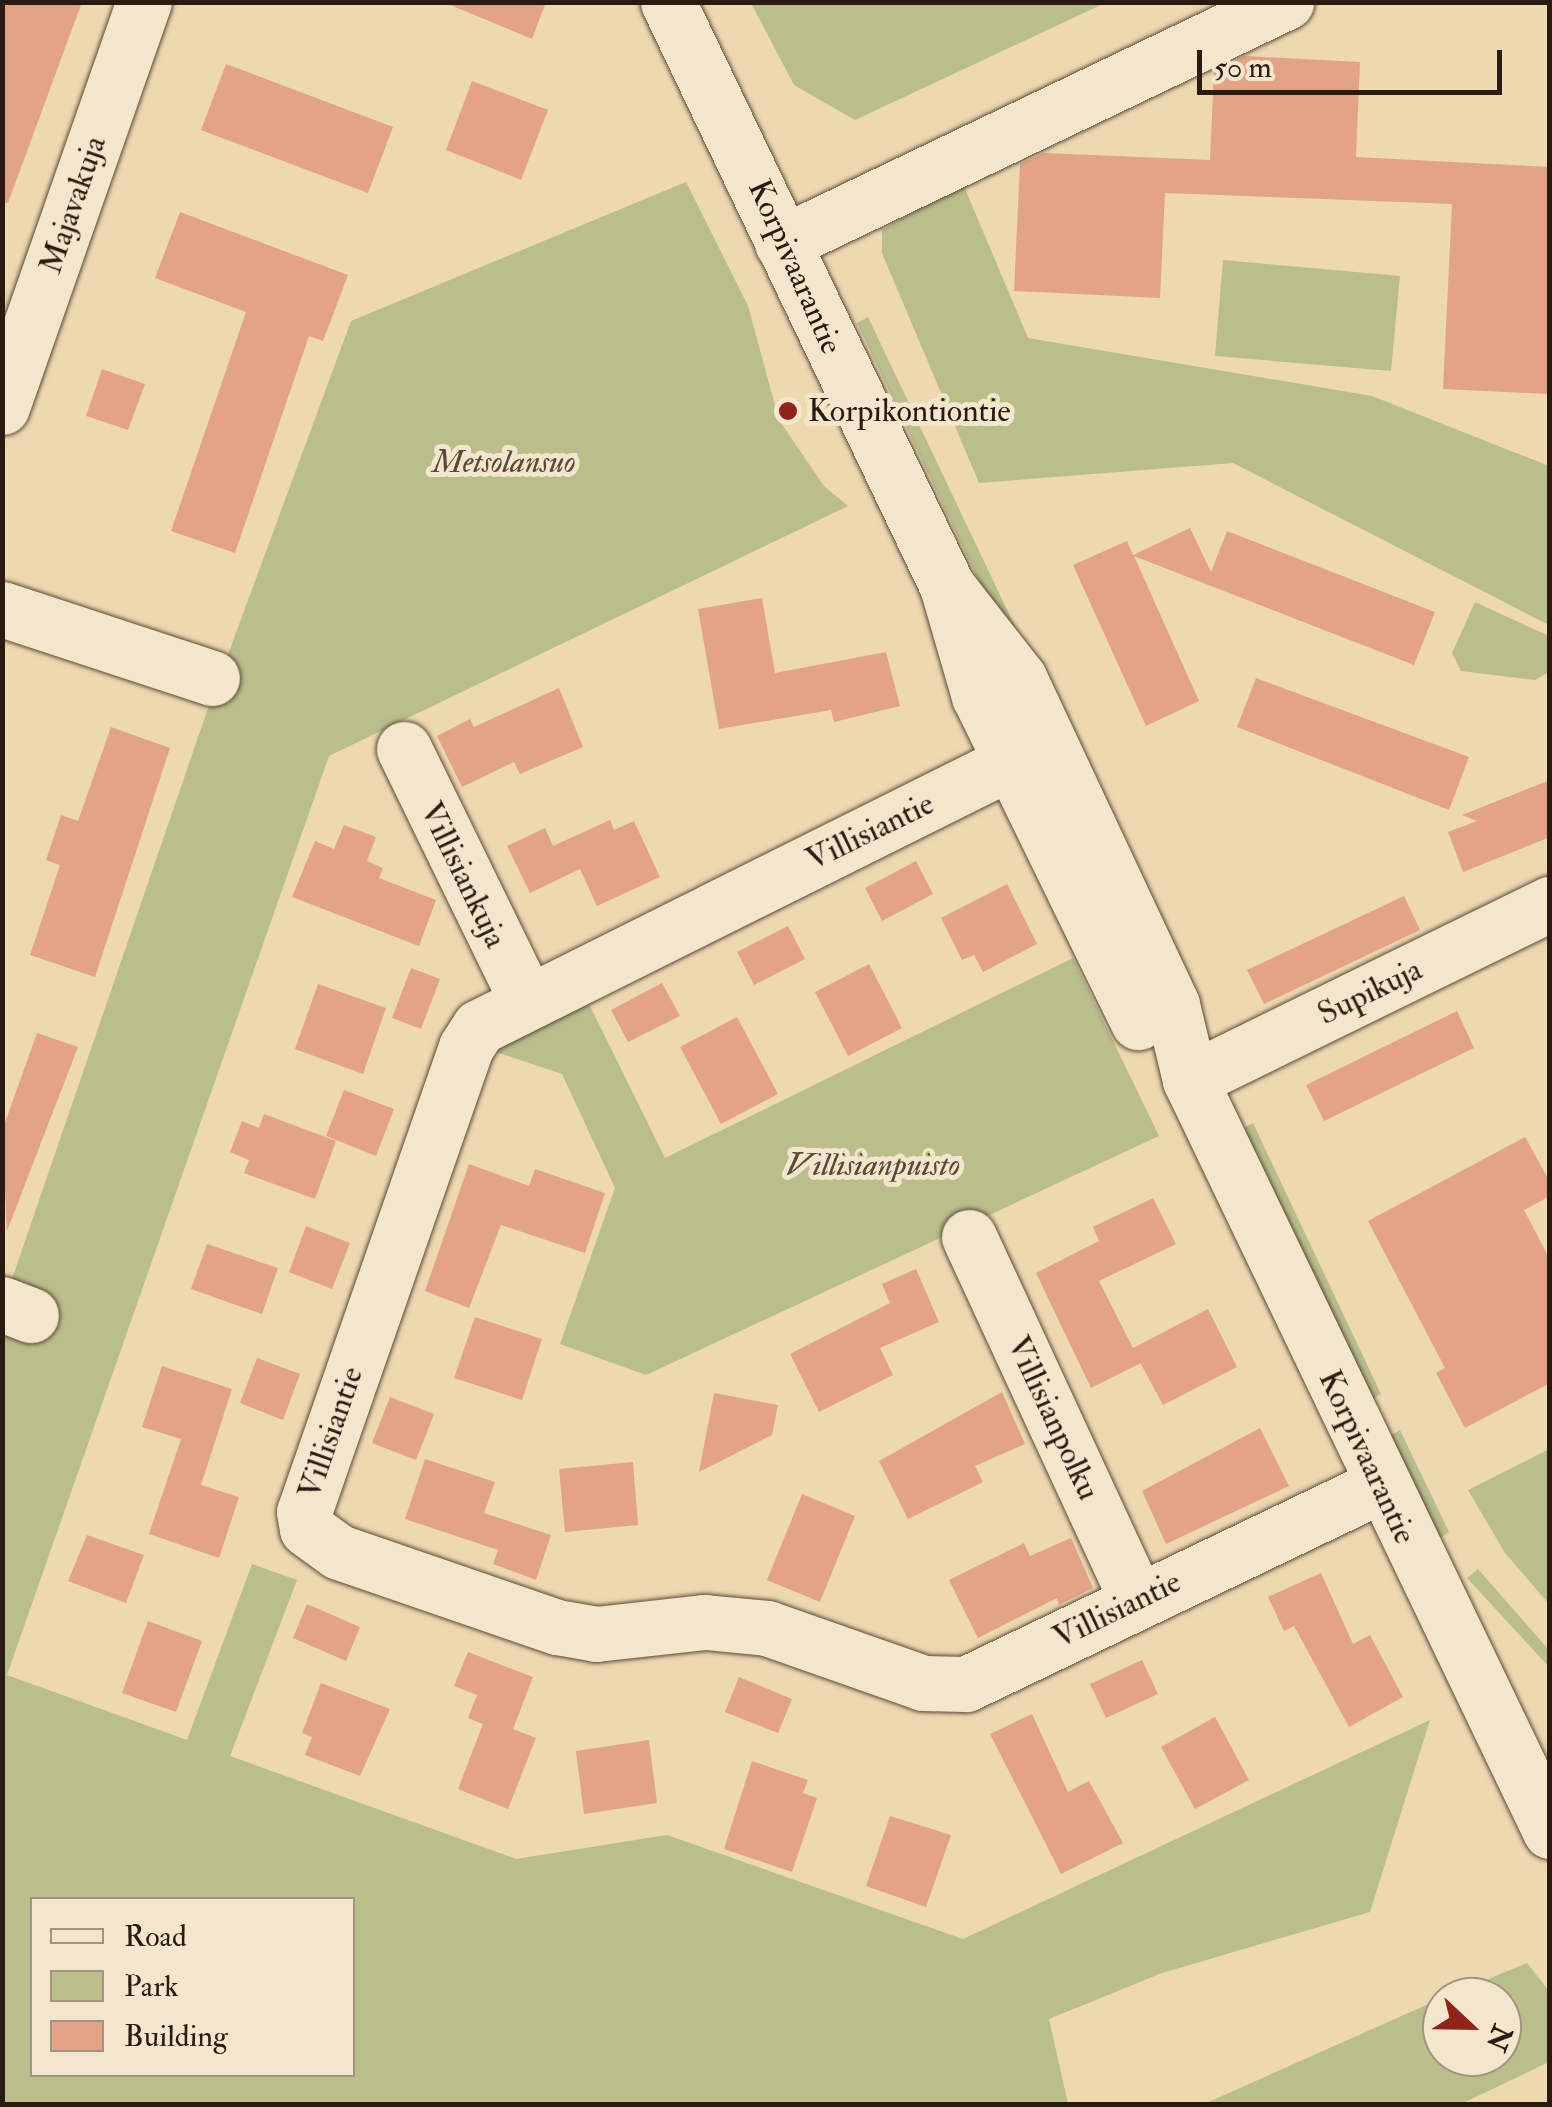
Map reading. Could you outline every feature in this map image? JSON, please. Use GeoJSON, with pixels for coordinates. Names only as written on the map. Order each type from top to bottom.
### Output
{"type":"FeatureCollection","features":[{"type":"Feature","properties":{"kind":"street","name":"Majavakuja"},"geometry":{"type":"LineString","coordinates":[[2,407],[144,2]]}},
{"type":"Feature","properties":{"kind":"street","name":"Korpivaarantie"},"geometry":{"type":"LineString","coordinates":[[668,2],[946,586],[1019,678],[1032,753],[1172,1005],[1190,1080],[1379,1486],[1550,1832]]}},
{"type":"Feature","properties":{"kind":"street"},"geometry":{"type":"LineString","coordinates":[[782,243],[1286,2]]}},
{"type":"Feature","properties":{"kind":"street"},"geometry":{"type":"LineString","coordinates":[[2,609],[212,678]]}},
{"type":"Feature","properties":{"kind":"street","name":"Villisiankuja"},"geometry":{"type":"LineString","coordinates":[[404,749],[526,999]]}},
{"type":"Feature","properties":{"kind":"street","name":"Villisiantie"},"geometry":{"type":"LineString","coordinates":[[1032,753],[526,999],[480,1028],[466,1047],[304,1512],[307,1529],[340,1552],[557,1628],[596,1634],[705,1622],[767,1628],[943,1685],[966,1684],[1379,1486]]}},
{"type":"Feature","properties":{"kind":"street","name":"Supikuja"},"geometry":{"type":"LineString","coordinates":[[1190,1080],[1550,904]]}},
{"type":"Feature","properties":{"kind":"street","name":"Villisianpolku"},"geometry":{"type":"LineString","coordinates":[[969,1237],[1137,1600]]}},
{"type":"Feature","properties":{"kind":"green space"},"geometry":{"type":"Polygon","coordinates":[[[751,3],[1105,3],[855,120],[794,85],[751,3]]]}},
{"type":"Feature","properties":{"kind":"green space","name":"Metsolansuo"},"geometry":{"type":"Polygon","coordinates":[[[686,182],[748,306],[779,420],[824,486],[848,506],[329,756],[7,1675],[187,1740],[252,1564],[297,1580],[230,1756],[516,1859],[667,1835],[963,1939],[1430,1720],[1370,1912],[1162,1973],[1049,2019],[1068,2104],[3,2104],[2,1308],[206,714],[351,321],[686,182]]]}},
{"type":"Feature","properties":{"kind":"green space"},"geometry":{"type":"Polygon","coordinates":[[[963,184],[1028,338],[1372,396],[1549,466],[1549,625],[1233,463],[979,483],[882,253],[882,230],[963,184]]]}},
{"type":"Feature","properties":{"kind":"green space"},"geometry":{"type":"Polygon","coordinates":[[[1223,260],[1400,276],[1391,371],[1215,356],[1223,260]]]}},
{"type":"Feature","properties":{"kind":"green space"},"geometry":{"type":"Polygon","coordinates":[[[868,317],[1027,652],[1016,659],[857,323],[868,317]]]}},
{"type":"Feature","properties":{"kind":"green space"},"geometry":{"type":"Polygon","coordinates":[[[1475,602],[1549,636],[1549,672],[1535,680],[1461,671],[1452,653],[1475,602]]]}},
{"type":"Feature","properties":{"kind":"green space","name":"Villisianpuisto"},"geometry":{"type":"Polygon","coordinates":[[[1073,958],[1159,1136],[646,1375],[560,1344],[615,1188],[562,1074],[490,1050],[588,1002],[665,1158],[1073,958]]]}},
{"type":"Feature","properties":{"kind":"green space"},"geometry":{"type":"Polygon","coordinates":[[[1253,1123],[1381,1394],[1372,1399],[1242,1129],[1253,1123]]]}},
{"type":"Feature","properties":{"kind":"green space"},"geometry":{"type":"Polygon","coordinates":[[[1400,1430],[1449,1532],[1439,1539],[1388,1437],[1400,1430]]]}},
{"type":"Feature","properties":{"kind":"green space"},"geometry":{"type":"Polygon","coordinates":[[[1549,1449],[1549,1604],[1505,1553],[1468,1490],[1549,1449]]]}},
{"type":"Feature","properties":{"kind":"green space"},"geometry":{"type":"Polygon","coordinates":[[[1478,1569],[1549,1650],[1549,1667],[1467,1578],[1478,1569]]]}},
{"type":"Feature","properties":{"kind":"green space"},"geometry":{"type":"Polygon","coordinates":[[[1527,1963],[1549,1991],[1549,2062],[1522,2075],[1522,1977],[1493,1977],[1527,1963]]]}},
{"type":"Feature","properties":{"kind":"green space"},"geometry":{"type":"Polygon","coordinates":[[[1422,2007],[1422,2077],[1518,2077],[1461,2104],[1204,2104],[1422,2007]]]}},
{"type":"Feature","properties":{"kind":"building"},"geometry":{"type":"Polygon","coordinates":[[[2,2],[82,2],[8,203],[2,202],[2,2]]]}},
{"type":"Feature","properties":{"kind":"building"},"geometry":{"type":"Polygon","coordinates":[[[443,2],[546,2],[532,39],[443,2]]]}},
{"type":"Feature","properties":{"kind":"building"},"geometry":{"type":"Polygon","coordinates":[[[1245,56],[1360,62],[1356,157],[1550,167],[1550,394],[1443,389],[1452,204],[1165,193],[1160,298],[1014,291],[1020,164],[1044,153],[1210,160],[1214,71],[1245,56]]]}},
{"type":"Feature","properties":{"kind":"building"},"geometry":{"type":"Polygon","coordinates":[[[226,64],[393,127],[368,193],[201,130],[226,64]]]}},
{"type":"Feature","properties":{"kind":"building"},"geometry":{"type":"Polygon","coordinates":[[[472,81],[548,110],[521,180],[446,150],[472,81]]]}},
{"type":"Feature","properties":{"kind":"building"},"geometry":{"type":"Polygon","coordinates":[[[180,212],[348,275],[323,341],[309,336],[235,553],[171,531],[246,312],[155,278],[180,212]]]}},
{"type":"Feature","properties":{"kind":"building"},"geometry":{"type":"Polygon","coordinates":[[[102,369],[145,384],[128,430],[86,416],[102,369]]]}},
{"type":"Feature","properties":{"kind":"building"},"geometry":{"type":"Polygon","coordinates":[[[1190,528],[1211,572],[1227,531],[1435,612],[1414,665],[1134,556],[1199,701],[1146,726],[1073,565],[1127,541],[1133,555],[1190,528]]]}},
{"type":"Feature","properties":{"kind":"building"},"geometry":{"type":"Polygon","coordinates":[[[762,598],[775,673],[886,652],[900,706],[834,722],[831,710],[719,729],[698,609],[762,598]]]}},
{"type":"Feature","properties":{"kind":"building"},"geometry":{"type":"Polygon","coordinates":[[[1256,678],[1469,757],[1449,810],[1237,727],[1256,678]]]}},
{"type":"Feature","properties":{"kind":"building"},"geometry":{"type":"Polygon","coordinates":[[[559,688],[583,747],[520,774],[514,762],[462,787],[437,736],[470,719],[474,727],[559,688]]]}},
{"type":"Feature","properties":{"kind":"building"},"geometry":{"type":"Polygon","coordinates":[[[111,727],[170,748],[95,977],[30,955],[60,865],[46,860],[61,815],[78,821],[111,727]]]}},
{"type":"Feature","properties":{"kind":"building"},"geometry":{"type":"Polygon","coordinates":[[[1550,780],[1550,837],[1463,872],[1448,832],[1477,821],[1462,815],[1550,780]]]}},
{"type":"Feature","properties":{"kind":"building"},"geometry":{"type":"Polygon","coordinates":[[[610,820],[614,830],[634,821],[660,877],[597,906],[580,869],[530,893],[507,846],[545,828],[553,846],[610,820]]]}},
{"type":"Feature","properties":{"kind":"building"},"geometry":{"type":"Polygon","coordinates":[[[344,825],[376,837],[367,861],[383,868],[379,878],[436,900],[419,946],[292,897],[315,841],[334,849],[344,825]]]}},
{"type":"Feature","properties":{"kind":"building"},"geometry":{"type":"Polygon","coordinates":[[[916,861],[933,894],[882,921],[865,888],[916,861]]]}},
{"type":"Feature","properties":{"kind":"building"},"geometry":{"type":"Polygon","coordinates":[[[1007,884],[1037,944],[983,972],[974,955],[962,960],[941,918],[1007,884]]]}},
{"type":"Feature","properties":{"kind":"building"},"geometry":{"type":"Polygon","coordinates":[[[1404,896],[1420,930],[1264,1004],[1247,970],[1404,896]]]}},
{"type":"Feature","properties":{"kind":"building"},"geometry":{"type":"Polygon","coordinates":[[[788,926],[805,959],[754,985],[737,952],[788,926]]]}},
{"type":"Feature","properties":{"kind":"building"},"geometry":{"type":"Polygon","coordinates":[[[869,964],[902,1028],[848,1056],[815,992],[869,964]]]}},
{"type":"Feature","properties":{"kind":"building"},"geometry":{"type":"Polygon","coordinates":[[[411,968],[440,979],[421,1029],[392,1018],[411,968]]]}},
{"type":"Feature","properties":{"kind":"building"},"geometry":{"type":"Polygon","coordinates":[[[662,983],[680,1016],[628,1042],[611,1010],[662,983]]]}},
{"type":"Feature","properties":{"kind":"building"},"geometry":{"type":"Polygon","coordinates":[[[318,984],[386,1008],[363,1074],[295,1049],[318,984]]]}},
{"type":"Feature","properties":{"kind":"building"},"geometry":{"type":"Polygon","coordinates":[[[1457,1011],[1474,1048],[1324,1121],[1306,1085],[1457,1011]]]}},
{"type":"Feature","properties":{"kind":"building"},"geometry":{"type":"Polygon","coordinates":[[[737,1017],[778,1094],[721,1124],[680,1047],[737,1017]]]}},
{"type":"Feature","properties":{"kind":"building"},"geometry":{"type":"Polygon","coordinates":[[[37,1033],[78,1047],[7,1231],[2,1131],[37,1033]]]}},
{"type":"Feature","properties":{"kind":"building"},"geometry":{"type":"Polygon","coordinates":[[[344,1090],[394,1109],[376,1156],[326,1136],[344,1090]]]}},
{"type":"Feature","properties":{"kind":"building"},"geometry":{"type":"Polygon","coordinates":[[[264,1114],[336,1141],[315,1199],[244,1173],[249,1160],[230,1152],[242,1121],[259,1128],[264,1114]]]}},
{"type":"Feature","properties":{"kind":"building"},"geometry":{"type":"Polygon","coordinates":[[[1525,1137],[1550,1182],[1550,1196],[1524,1210],[1550,1260],[1550,1383],[1465,1428],[1436,1373],[1445,1368],[1368,1221],[1525,1137]]]}},
{"type":"Feature","properties":{"kind":"building"},"geometry":{"type":"Polygon","coordinates":[[[469,1164],[529,1186],[535,1169],[605,1193],[585,1253],[501,1225],[469,1308],[425,1291],[469,1164]]]}},
{"type":"Feature","properties":{"kind":"building"},"geometry":{"type":"Polygon","coordinates":[[[1153,1198],[1176,1244],[1099,1281],[1133,1348],[1208,1309],[1237,1367],[1163,1405],[1141,1363],[1091,1388],[1036,1273],[1099,1241],[1093,1227],[1153,1198]]]}},
{"type":"Feature","properties":{"kind":"building"},"geometry":{"type":"Polygon","coordinates":[[[306,1226],[350,1243],[332,1289],[289,1272],[306,1226]]]}},
{"type":"Feature","properties":{"kind":"building"},"geometry":{"type":"Polygon","coordinates":[[[207,1244],[278,1268],[262,1314],[191,1289],[207,1244]]]}},
{"type":"Feature","properties":{"kind":"building"},"geometry":{"type":"Polygon","coordinates":[[[916,1269],[939,1322],[880,1348],[893,1375],[819,1412],[790,1354],[890,1303],[882,1284],[916,1269]]]}},
{"type":"Feature","properties":{"kind":"building"},"geometry":{"type":"Polygon","coordinates":[[[475,1317],[542,1339],[522,1400],[454,1378],[475,1317]]]}},
{"type":"Feature","properties":{"kind":"building"},"geometry":{"type":"Polygon","coordinates":[[[257,1358],[300,1374],[283,1420],[240,1403],[257,1358]]]}},
{"type":"Feature","properties":{"kind":"building"},"geometry":{"type":"Polygon","coordinates":[[[162,1366],[232,1389],[201,1485],[239,1497],[219,1558],[149,1534],[181,1439],[142,1427],[162,1366]]]}},
{"type":"Feature","properties":{"kind":"building"},"geometry":{"type":"Polygon","coordinates":[[[1002,1392],[1025,1444],[975,1466],[983,1482],[908,1519],[879,1461],[1002,1392]]]}},
{"type":"Feature","properties":{"kind":"building"},"geometry":{"type":"Polygon","coordinates":[[[714,1393],[778,1405],[772,1435],[699,1472],[714,1393]]]}},
{"type":"Feature","properties":{"kind":"building"},"geometry":{"type":"Polygon","coordinates":[[[390,1397],[434,1414],[416,1460],[372,1443],[390,1397]]]}},
{"type":"Feature","properties":{"kind":"building"},"geometry":{"type":"Polygon","coordinates":[[[1260,1428],[1289,1486],[1166,1544],[1142,1491],[1260,1428]]]}},
{"type":"Feature","properties":{"kind":"building"},"geometry":{"type":"Polygon","coordinates":[[[425,1459],[495,1482],[484,1513],[551,1535],[536,1580],[493,1564],[498,1550],[405,1519],[425,1459]]]}},
{"type":"Feature","properties":{"kind":"building"},"geometry":{"type":"Polygon","coordinates":[[[633,1462],[638,1525],[565,1532],[559,1469],[633,1462]]]}},
{"type":"Feature","properties":{"kind":"building"},"geometry":{"type":"Polygon","coordinates":[[[802,1494],[855,1516],[820,1602],[767,1580],[802,1494]]]}},
{"type":"Feature","properties":{"kind":"building"},"geometry":{"type":"Polygon","coordinates":[[[87,1535],[144,1555],[126,1603],[68,1581],[87,1535]]]}},
{"type":"Feature","properties":{"kind":"building"},"geometry":{"type":"Polygon","coordinates":[[[1071,1538],[1093,1588],[1059,1605],[1057,1598],[978,1638],[949,1580],[1024,1543],[1030,1556],[1071,1538]]]}},
{"type":"Feature","properties":{"kind":"building"},"geometry":{"type":"Polygon","coordinates":[[[1321,1573],[1353,1644],[1370,1635],[1403,1697],[1349,1727],[1294,1626],[1284,1631],[1268,1597],[1321,1573]]]}},
{"type":"Feature","properties":{"kind":"building"},"geometry":{"type":"Polygon","coordinates":[[[307,1604],[360,1627],[346,1661],[293,1638],[307,1604]]]}},
{"type":"Feature","properties":{"kind":"building"},"geometry":{"type":"Polygon","coordinates":[[[148,1621],[202,1641],[176,1712],[122,1693],[148,1621]]]}},
{"type":"Feature","properties":{"kind":"building"},"geometry":{"type":"Polygon","coordinates":[[[468,1652],[533,1677],[513,1729],[536,1738],[508,1809],[458,1789],[483,1724],[468,1718],[477,1695],[454,1686],[468,1652]]]}},
{"type":"Feature","properties":{"kind":"building"},"geometry":{"type":"Polygon","coordinates":[[[1142,1660],[1158,1694],[1106,1718],[1090,1684],[1142,1660]]]}},
{"type":"Feature","properties":{"kind":"building"},"geometry":{"type":"Polygon","coordinates":[[[739,1677],[792,1699],[778,1733],[725,1712],[739,1677]]]}},
{"type":"Feature","properties":{"kind":"building"},"geometry":{"type":"Polygon","coordinates":[[[321,1683],[390,1709],[360,1776],[305,1755],[312,1737],[302,1733],[321,1683]]]}},
{"type":"Feature","properties":{"kind":"building"},"geometry":{"type":"Polygon","coordinates":[[[1032,1714],[1068,1792],[1089,1781],[1123,1843],[1061,1874],[990,1734],[1032,1714]]]}},
{"type":"Feature","properties":{"kind":"building"},"geometry":{"type":"Polygon","coordinates":[[[1215,1717],[1249,1780],[1195,1809],[1161,1747],[1215,1717]]]}},
{"type":"Feature","properties":{"kind":"building"},"geometry":{"type":"Polygon","coordinates":[[[649,1740],[657,1803],[584,1814],[576,1751],[649,1740]]]}},
{"type":"Feature","properties":{"kind":"building"},"geometry":{"type":"Polygon","coordinates":[[[752,1761],[808,1780],[803,1793],[817,1798],[792,1872],[724,1849],[752,1761]]]}},
{"type":"Feature","properties":{"kind":"building"},"geometry":{"type":"Polygon","coordinates":[[[890,1816],[951,1835],[926,1907],[866,1886],[890,1816]]]}},
{"type":"Feature","properties":{"kind":"place","name":"Korpikontiontie"},"geometry":{"type":"Point","coordinates":[788,411]}}]}
